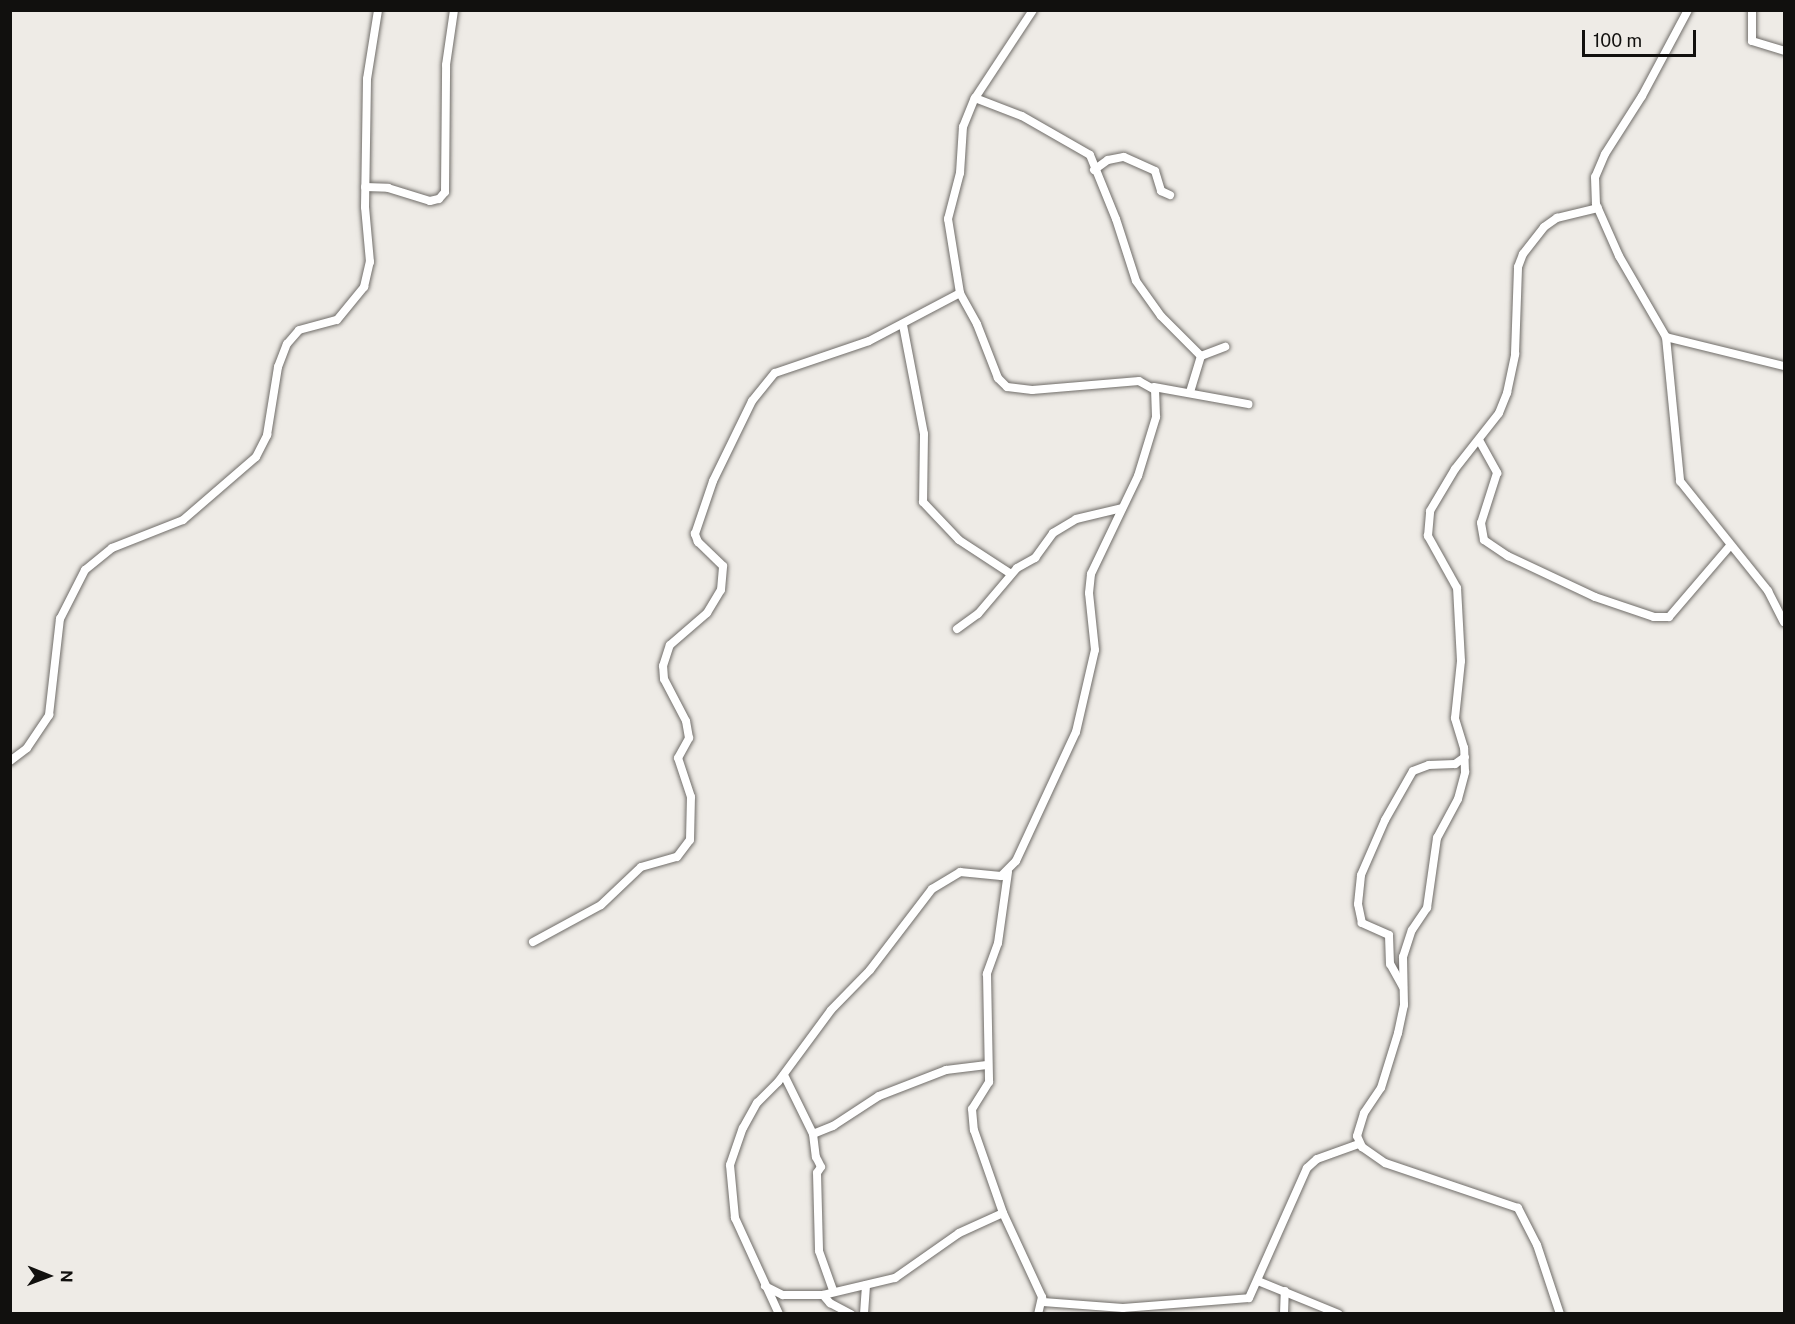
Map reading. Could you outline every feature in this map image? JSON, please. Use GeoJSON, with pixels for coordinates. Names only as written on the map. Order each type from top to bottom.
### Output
{"type":"FeatureCollection","features":[{"type":"Feature","properties":{"kind":"street"},"geometry":{"type":"LineString","coordinates":[[10,761],[27,748],[48,715],[60,619],[85,570],[112,548],[183,520],[256,457],[267,435],[278,367],[287,344],[299,330],[337,320],[360,294],[370,262],[365,187],[367,79],[378,10]]}},
{"type":"Feature","properties":{"kind":"street"},"geometry":{"type":"LineString","coordinates":[[365,187],[388,188],[430,201],[439,200],[446,192],[446,65],[454,10]]}},
{"type":"Feature","properties":{"kind":"street"},"geometry":{"type":"LineString","coordinates":[[1033,10],[975,98],[963,128],[960,173],[948,219],[960,293],[977,324],[998,378],[1007,387],[1032,390],[1139,381],[1154,387],[1248,404]]}},
{"type":"Feature","properties":{"kind":"street"},"geometry":{"type":"LineString","coordinates":[[1688,10],[1642,96],[1605,154],[1594,186],[1598,208],[1619,256],[1666,337],[1678,474],[1685,489],[1729,547],[1768,591],[1785,622]]}},
{"type":"Feature","properties":{"kind":"street"},"geometry":{"type":"LineString","coordinates":[[1752,10],[1752,41],[1785,51]]}},
{"type":"Feature","properties":{"kind":"street"},"geometry":{"type":"LineString","coordinates":[[975,98],[1022,116],[1080,148],[1090,156],[1094,170],[1110,203],[1139,286],[1161,316],[1201,356]]}},
{"type":"Feature","properties":{"kind":"street"},"geometry":{"type":"LineString","coordinates":[[1094,170],[1108,160],[1124,158],[1153,169],[1161,191],[1170,195]]}},
{"type":"Feature","properties":{"kind":"street"},"geometry":{"type":"LineString","coordinates":[[1359,1144],[1360,1125],[1381,1088],[1398,1033],[1404,988],[1406,945],[1429,901],[1437,838],[1461,789],[1465,758],[1455,718],[1461,661],[1457,588],[1431,544],[1427,528],[1434,502],[1499,413],[1513,369],[1518,267],[1523,254],[1544,227],[1557,218],[1598,208]]}},
{"type":"Feature","properties":{"kind":"street"},"geometry":{"type":"LineString","coordinates":[[533,942],[601,905],[641,867],[676,857],[690,840],[691,797],[678,758],[689,744],[686,721],[664,679],[663,666],[670,645],[707,613],[721,590],[723,566],[698,542],[695,534],[713,481],[745,412],[775,373],[869,341],[960,293]]}},
{"type":"Feature","properties":{"kind":"street"},"geometry":{"type":"LineString","coordinates":[[903,325],[924,434],[923,502],[960,540],[1011,574]]}},
{"type":"Feature","properties":{"kind":"street"},"geometry":{"type":"LineString","coordinates":[[1666,337],[1785,366]]}},
{"type":"Feature","properties":{"kind":"street"},"geometry":{"type":"LineString","coordinates":[[1201,356],[1225,347]]}},
{"type":"Feature","properties":{"kind":"street"},"geometry":{"type":"LineString","coordinates":[[1190,392],[1201,356]]}},
{"type":"Feature","properties":{"kind":"street"},"geometry":{"type":"LineString","coordinates":[[1038,1314],[1043,1302],[1003,1213],[993,1178],[974,1130],[972,1105],[988,1084],[987,974],[998,943],[1008,872],[1076,732],[1095,650],[1089,593],[1091,574],[1138,476],[1156,417],[1154,387]]}},
{"type":"Feature","properties":{"kind":"street"},"geometry":{"type":"LineString","coordinates":[[1479,440],[1497,473],[1481,523],[1484,540],[1508,556],[1589,594],[1654,617],[1669,617],[1729,547]]}},
{"type":"Feature","properties":{"kind":"street"},"geometry":{"type":"LineString","coordinates":[[957,629],[978,614],[1011,574],[1035,558],[1046,540],[1065,525],[1087,515],[1122,508]]}},
{"type":"Feature","properties":{"kind":"street"},"geometry":{"type":"LineString","coordinates":[[1404,988],[1390,964],[1388,933],[1362,923],[1358,904],[1361,875],[1385,820],[1413,771],[1429,765],[1458,764],[1465,758]]}},
{"type":"Feature","properties":{"kind":"street"},"geometry":{"type":"LineString","coordinates":[[779,1314],[738,1228],[730,1165],[752,1109],[784,1075],[831,1010],[870,970],[933,889],[960,872],[998,876],[1008,872]]}},
{"type":"Feature","properties":{"kind":"street"},"geometry":{"type":"LineString","coordinates":[[813,1134],[833,1126],[879,1096],[946,1070],[987,1065]]}},
{"type":"Feature","properties":{"kind":"street"},"geometry":{"type":"LineString","coordinates":[[784,1075],[813,1134],[822,1169],[817,1173],[819,1251],[834,1290]]}},
{"type":"Feature","properties":{"kind":"street"},"geometry":{"type":"LineString","coordinates":[[1043,1302],[1102,1309],[1239,1301],[1249,1298],[1307,1168],[1317,1159],[1359,1144]]}},
{"type":"Feature","properties":{"kind":"street"},"geometry":{"type":"LineString","coordinates":[[1359,1144],[1385,1163],[1518,1208],[1537,1245],[1560,1314]]}},
{"type":"Feature","properties":{"kind":"street"},"geometry":{"type":"LineString","coordinates":[[765,1286],[783,1295],[823,1294],[897,1278],[959,1233],[1003,1213]]}},
{"type":"Feature","properties":{"kind":"street"},"geometry":{"type":"LineString","coordinates":[[1258,1281],[1339,1314]]}},
{"type":"Feature","properties":{"kind":"street"},"geometry":{"type":"LineString","coordinates":[[864,1314],[866,1285]]}},
{"type":"Feature","properties":{"kind":"street"},"geometry":{"type":"LineString","coordinates":[[1284,1314],[1285,1291]]}},
{"type":"Feature","properties":{"kind":"street"},"geometry":{"type":"LineString","coordinates":[[823,1294],[830,1303],[851,1314]]}}]}
